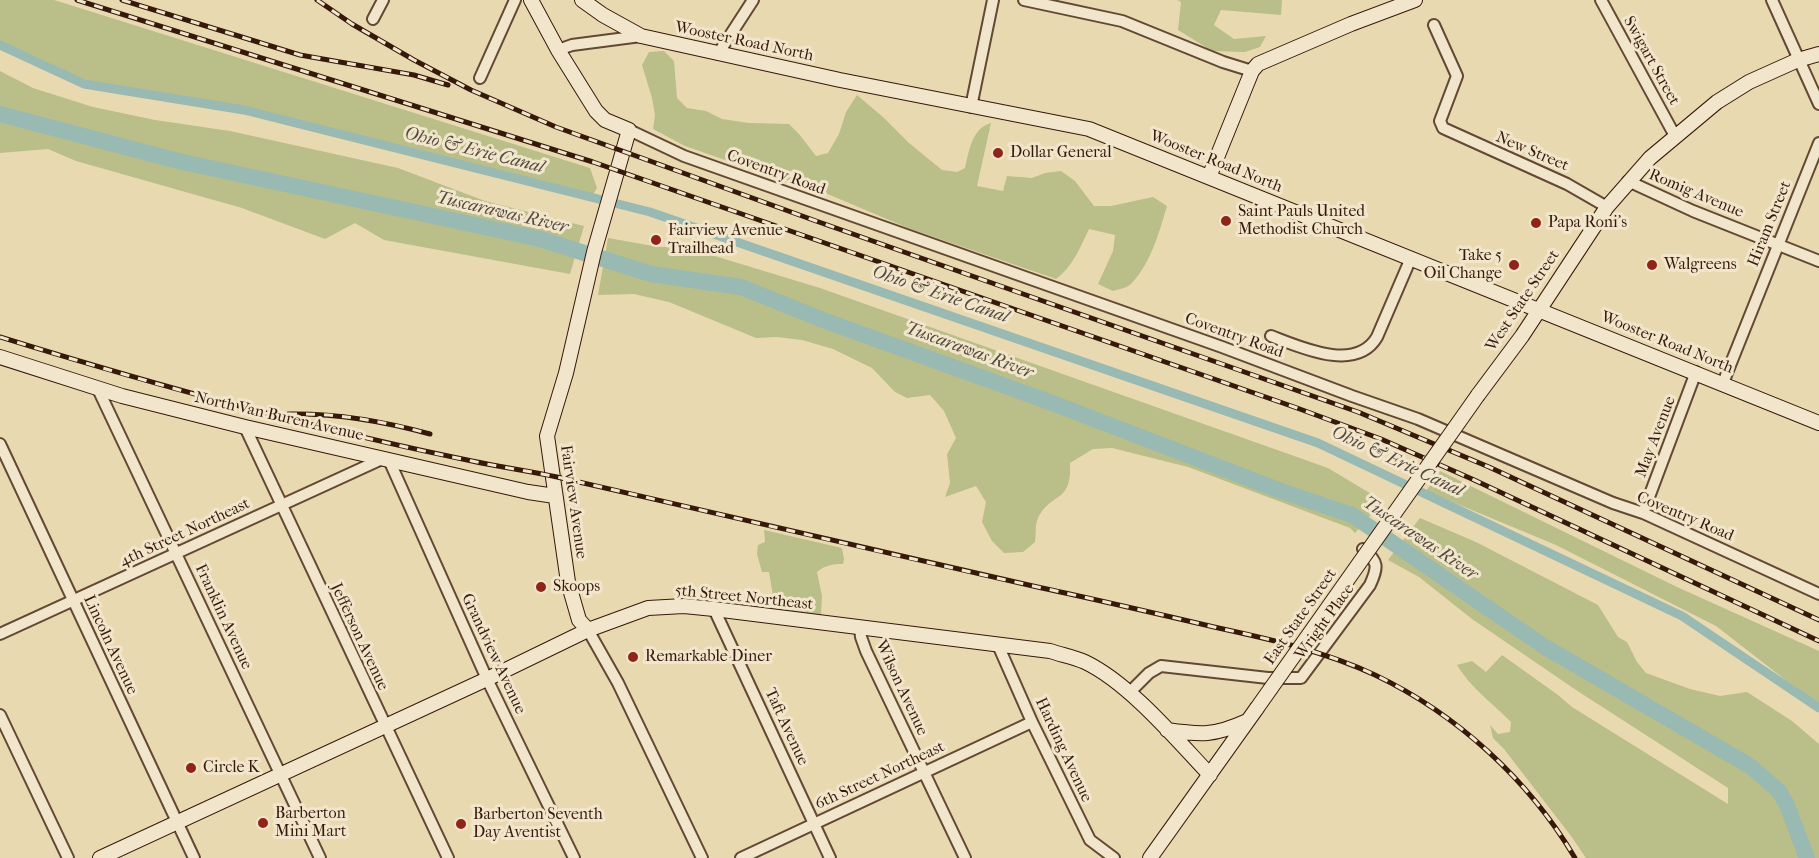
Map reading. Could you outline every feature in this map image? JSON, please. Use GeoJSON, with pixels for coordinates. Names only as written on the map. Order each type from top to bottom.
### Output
{"type":"FeatureCollection","features":[{"type":"Feature","properties":{"kind":"main road"},"geometry":{"type":"LineString","coordinates":[[531,0],[558,50],[596,111],[605,120],[629,130]]}},
{"type":"Feature","properties":{"kind":"main road","name":"Wooster Road North"},"geometry":{"type":"LineString","coordinates":[[582,0],[603,15],[641,36],[971,107],[1089,129],[1819,423]]}},
{"type":"Feature","properties":{"kind":"main road"},"geometry":{"type":"LineString","coordinates":[[1209,177],[1252,71],[1258,64],[1415,0]]}},
{"type":"Feature","properties":{"kind":"main road","name":"West State Street"},"geometry":{"type":"LineString","coordinates":[[1478,395],[1522,336],[1607,207],[1650,158],[1717,102],[1749,82],[1798,60],[1819,54]]}},
{"type":"Feature","properties":{"kind":"main road","name":"Fairview Avenue"},"geometry":{"type":"LineString","coordinates":[[588,630],[579,620],[571,595],[547,436],[566,373],[613,180],[629,130]]}},
{"type":"Feature","properties":{"kind":"main road","name":"North Van Buren Avenue"},"geometry":{"type":"LineString","coordinates":[[0,357],[98,389],[245,427],[528,492],[555,496]]}},
{"type":"Feature","properties":{"kind":"main road","name":"East State Street"},"geometry":{"type":"LineString","coordinates":[[1150,858],[1478,395]]}},
{"type":"Feature","properties":{"kind":"main road","name":"5th Street Northeast"},"geometry":{"type":"LineString","coordinates":[[100,858],[488,679],[588,630],[648,608],[684,606],[714,609],[1050,651],[1077,659],[1110,677],[1129,693],[1210,775]]}},
{"type":"Feature","properties":{"kind":"main road"},"geometry":{"type":"LineString","coordinates":[[1167,730],[1215,734],[1249,721]]}},
{"type":"Feature","properties":{"kind":"street"},"geometry":{"type":"LineString","coordinates":[[373,19],[383,0]]}},
{"type":"Feature","properties":{"kind":"street"},"geometry":{"type":"LineString","coordinates":[[480,78],[515,0]]}},
{"type":"Feature","properties":{"kind":"street"},"geometry":{"type":"LineString","coordinates":[[718,54],[753,0]]}},
{"type":"Feature","properties":{"kind":"street"},"geometry":{"type":"LineString","coordinates":[[971,107],[993,0]]}},
{"type":"Feature","properties":{"kind":"street"},"geometry":{"type":"LineString","coordinates":[[1024,0],[1122,21],[1223,62],[1252,71]]}},
{"type":"Feature","properties":{"kind":"street","name":"Swigart Street"},"geometry":{"type":"LineString","coordinates":[[1601,0],[1675,136]]}},
{"type":"Feature","properties":{"kind":"street"},"geometry":{"type":"LineString","coordinates":[[1772,0],[1818,102]]}},
{"type":"Feature","properties":{"kind":"street","name":"New Street"},"geometry":{"type":"LineString","coordinates":[[1434,24],[1457,76],[1440,121],[1443,128],[1567,184],[1607,207]]}},
{"type":"Feature","properties":{"kind":"street"},"geometry":{"type":"LineString","coordinates":[[558,50],[572,45],[641,36]]}},
{"type":"Feature","properties":{"kind":"street","name":"Coventry Road"},"geometry":{"type":"LineString","coordinates":[[629,130],[694,160],[1211,343],[1418,419],[1613,503],[1643,513],[1819,594]]}},
{"type":"Feature","properties":{"kind":"street","name":"Hiram Street"},"geometry":{"type":"LineString","coordinates":[[1723,383],[1819,143]]}},
{"type":"Feature","properties":{"kind":"street","name":"Romig Avenue"},"geometry":{"type":"LineString","coordinates":[[1628,181],[1652,194],[1819,261]]}},
{"type":"Feature","properties":{"kind":"street"},"geometry":{"type":"LineString","coordinates":[[1271,336],[1323,354],[1344,355],[1370,348],[1377,338],[1412,258]]}},
{"type":"Feature","properties":{"kind":"street","name":"May Avenue"},"geometry":{"type":"LineString","coordinates":[[1643,513],[1696,372]]}},
{"type":"Feature","properties":{"kind":"street","name":"Franklin Avenue"},"geometry":{"type":"LineString","coordinates":[[98,389],[320,858]]}},
{"type":"Feature","properties":{"kind":"street","name":"Jefferson Avenue"},"geometry":{"type":"LineString","coordinates":[[245,427],[448,858]]}},
{"type":"Feature","properties":{"kind":"street","name":"Lincoln Avenue"},"geometry":{"type":"LineString","coordinates":[[0,444],[194,858]]}},
{"type":"Feature","properties":{"kind":"street","name":"4th Street Northeast"},"geometry":{"type":"LineString","coordinates":[[0,634],[281,505],[385,460]]}},
{"type":"Feature","properties":{"kind":"street","name":"Grandview Avenue"},"geometry":{"type":"LineString","coordinates":[[385,460],[574,858]]}},
{"type":"Feature","properties":{"kind":"street","name":"Wright Place"},"geometry":{"type":"LineString","coordinates":[[1129,693],[1149,673],[1161,666],[1268,678],[1301,678],[1370,585],[1377,571],[1376,563],[1363,549]]}},
{"type":"Feature","properties":{"kind":"street","name":"Taft Avenue"},"geometry":{"type":"LineString","coordinates":[[714,609],[830,858]]}},
{"type":"Feature","properties":{"kind":"street","name":"Wilson Avenue"},"geometry":{"type":"LineString","coordinates":[[860,628],[866,651],[965,858]]}},
{"type":"Feature","properties":{"kind":"street","name":"Fairview Avenue"},"geometry":{"type":"LineString","coordinates":[[588,630],[618,683],[702,858]]}},
{"type":"Feature","properties":{"kind":"street","name":"Harding Avenue"},"geometry":{"type":"LineString","coordinates":[[998,645],[1032,722],[1090,840],[1114,858]]}},
{"type":"Feature","properties":{"kind":"street"},"geometry":{"type":"LineString","coordinates":[[0,716],[68,858]]}},
{"type":"Feature","properties":{"kind":"street","name":"6th Street Northeast"},"geometry":{"type":"LineString","coordinates":[[741,858],[1032,722]]}},
{"type":"Feature","properties":{"kind":"green space"},"geometry":{"type":"Polygon","coordinates":[[[0,0],[54,0],[590,168],[597,188],[591,198],[244,110],[84,84],[0,42],[0,0]]]}},
{"type":"Feature","properties":{"kind":"green space"},"geometry":{"type":"Polygon","coordinates":[[[1177,0],[1282,0],[1281,15],[1221,10],[1214,25],[1234,39],[1266,36],[1260,47],[1245,52],[1212,51],[1178,30],[1181,2],[1177,0]]]}},
{"type":"Feature","properties":{"kind":"green space"},"geometry":{"type":"Polygon","coordinates":[[[664,51],[674,61],[677,98],[687,108],[706,111],[722,119],[749,123],[789,124],[816,156],[828,153],[839,134],[846,112],[857,95],[942,170],[957,172],[965,168],[975,135],[991,123],[977,186],[1003,191],[1007,176],[1032,178],[1045,173],[1061,171],[1075,181],[1094,206],[1111,206],[1153,197],[1167,206],[1154,247],[1144,267],[1131,284],[1113,291],[1098,284],[1113,251],[1115,235],[1089,229],[1072,262],[1056,279],[908,228],[811,187],[771,176],[685,146],[653,129],[655,115],[642,65],[649,52],[664,51]]]}},
{"type":"Feature","properties":{"kind":"green space"},"geometry":{"type":"Polygon","coordinates":[[[0,71],[33,88],[93,107],[155,120],[230,131],[398,168],[485,201],[584,226],[570,274],[384,240],[355,223],[325,239],[242,208],[76,161],[48,149],[0,153],[0,71]]]}},
{"type":"Feature","properties":{"kind":"green space"},"geometry":{"type":"Polygon","coordinates":[[[608,238],[659,247],[685,247],[820,288],[1328,468],[1383,501],[1355,533],[1350,528],[1188,467],[1112,448],[1093,449],[1070,463],[1068,485],[1038,518],[1035,542],[1023,552],[1004,553],[992,541],[982,522],[986,502],[976,486],[945,497],[950,483],[947,454],[956,438],[944,411],[930,395],[907,398],[895,392],[872,368],[833,349],[802,340],[777,337],[756,338],[669,302],[634,294],[598,295],[608,238]]]}},
{"type":"Feature","properties":{"kind":"green space"},"geometry":{"type":"Polygon","coordinates":[[[1440,471],[1677,587],[1819,651],[1819,706],[1716,626],[1556,545],[1426,491],[1440,471]]]}},
{"type":"Feature","properties":{"kind":"green space"},"geometry":{"type":"Polygon","coordinates":[[[1420,518],[1476,542],[1598,605],[1618,637],[1627,642],[1637,662],[1646,673],[1690,689],[1720,696],[1747,692],[1792,721],[1819,744],[1819,858],[1586,858],[1504,749],[1493,738],[1490,725],[1498,734],[1510,732],[1511,722],[1475,688],[1457,665],[1472,661],[1486,672],[1502,655],[1572,707],[1728,804],[1728,788],[1576,690],[1472,619],[1419,577],[1388,560],[1420,518]]]}},
{"type":"Feature","properties":{"kind":"green space"},"geometry":{"type":"Polygon","coordinates":[[[764,530],[842,548],[843,564],[829,565],[817,572],[822,596],[821,615],[813,617],[779,613],[775,608],[769,572],[762,572],[757,554],[758,545],[765,542],[764,530]]]}},
{"type":"Feature","properties":{"kind":"waterway","name":"Ohio & Erie Canal"},"geometry":{"type":"LineString","coordinates":[[0,45],[84,84],[244,110],[650,212],[1318,443],[1682,616],[1819,708]]}},
{"type":"Feature","properties":{"kind":"waterway","name":"Tuscarawas River"},"geometry":{"type":"LineString","coordinates":[[0,114],[178,161],[540,239],[651,274],[741,287],[823,320],[1055,404],[1281,491],[1352,515],[1545,647],[1750,766],[1779,791],[1787,805],[1807,858]]}},
{"type":"Feature","properties":{"kind":"railway"},"geometry":{"type":"LineString","coordinates":[[77,0],[593,162],[1297,408],[1381,439],[1472,479],[1819,641]]}},
{"type":"Feature","properties":{"kind":"railway"},"geometry":{"type":"LineString","coordinates":[[122,0],[300,55],[414,75],[448,85]]}},
{"type":"Feature","properties":{"kind":"railway"},"geometry":{"type":"LineString","coordinates":[[317,0],[352,24],[414,60],[471,90],[556,127],[1358,412],[1489,467],[1819,620]]}},
{"type":"Feature","properties":{"kind":"railway"},"geometry":{"type":"LineString","coordinates":[[0,337],[176,389],[353,435],[557,477],[1255,636],[1316,652],[1375,675],[1405,691],[1462,729],[1513,776],[1536,802],[1557,829],[1575,858]]}},
{"type":"Feature","properties":{"kind":"railway"},"geometry":{"type":"LineString","coordinates":[[288,414],[360,419],[430,434]]}},
{"type":"Feature","properties":{"kind":"place","name":"Dollar General"},"geometry":{"type":"Point","coordinates":[998,153]}},
{"type":"Feature","properties":{"kind":"place","name":"Saint Pauls United Methodist Church"},"geometry":{"type":"Point","coordinates":[1226,221]}},
{"type":"Feature","properties":{"kind":"place","name":"Papa Roni's"},"geometry":{"type":"Point","coordinates":[1536,223]}},
{"type":"Feature","properties":{"kind":"place","name":"Fairview Avenue Trailhead"},"geometry":{"type":"Point","coordinates":[656,240]}},
{"type":"Feature","properties":{"kind":"place","name":"Take 5 Oil Change"},"geometry":{"type":"Point","coordinates":[1514,265]}},
{"type":"Feature","properties":{"kind":"place","name":"Walgreens"},"geometry":{"type":"Point","coordinates":[1652,265]}},
{"type":"Feature","properties":{"kind":"place","name":"Skoops"},"geometry":{"type":"Point","coordinates":[541,587]}},
{"type":"Feature","properties":{"kind":"place","name":"Remarkable Diner"},"geometry":{"type":"Point","coordinates":[633,657]}},
{"type":"Feature","properties":{"kind":"place","name":"Circle K"},"geometry":{"type":"Point","coordinates":[191,768]}},
{"type":"Feature","properties":{"kind":"place","name":"Barberton Mini Mart"},"geometry":{"type":"Point","coordinates":[263,823]}},
{"type":"Feature","properties":{"kind":"place","name":"Barberton Seventh Day Aventist"},"geometry":{"type":"Point","coordinates":[461,824]}}]}
